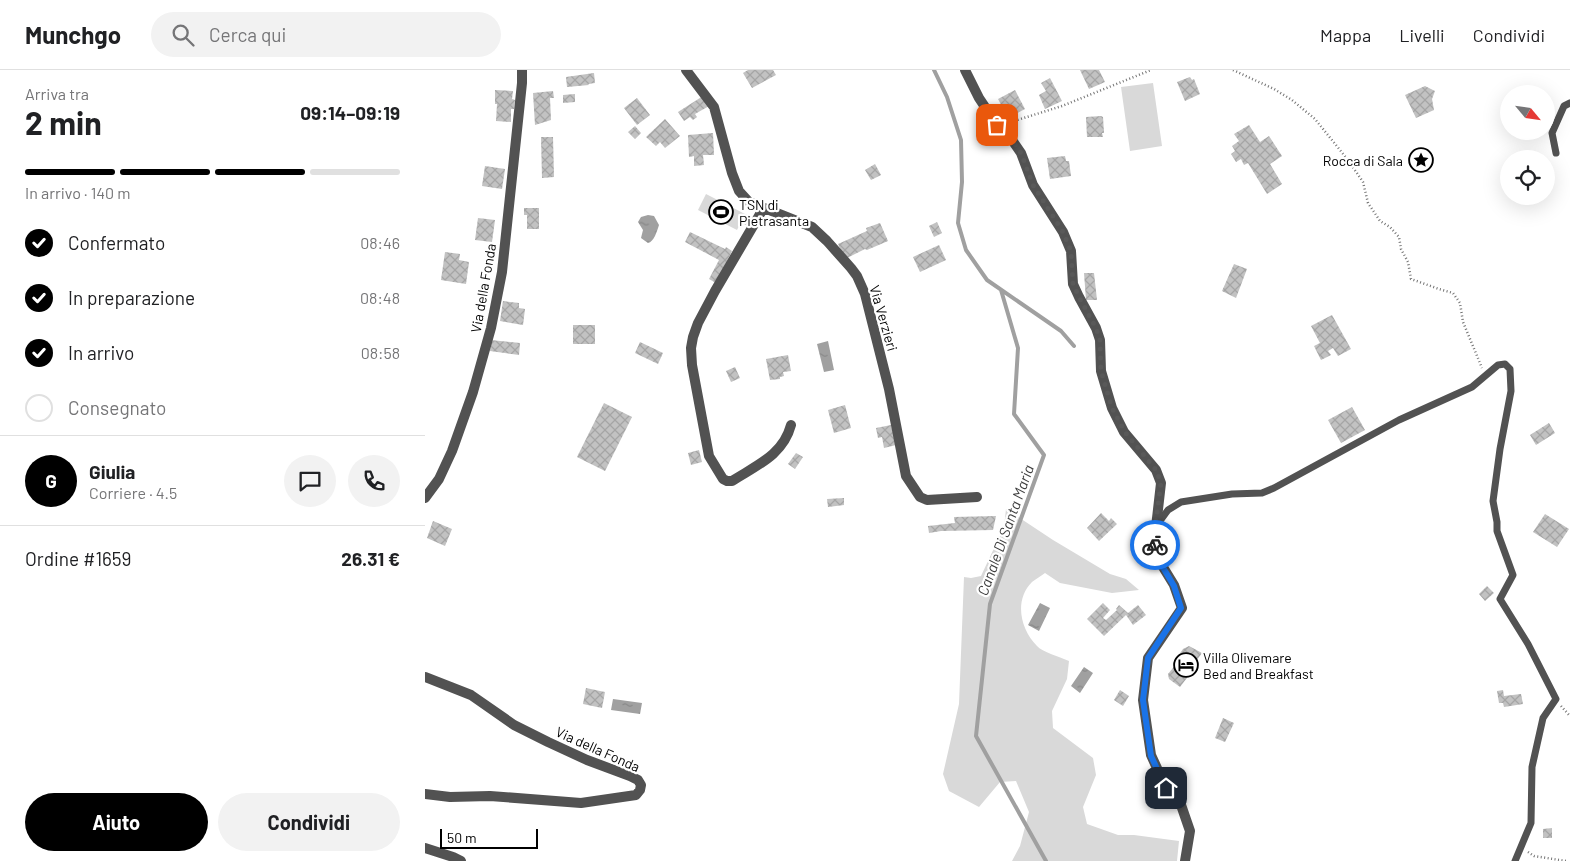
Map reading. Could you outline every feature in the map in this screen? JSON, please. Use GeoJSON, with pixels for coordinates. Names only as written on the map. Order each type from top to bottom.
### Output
{"type":"FeatureCollection","features":[{"type":"Feature","properties":{"kind":"street","name":"Via della Fonda"},"geometry":{"type":"LineString","coordinates":[[425,498],[439,479],[452,451],[473,392],[491,328],[502,272],[522,70]]}},
{"type":"Feature","properties":{"kind":"street","name":"Via Verzieri"},"geometry":{"type":"LineString","coordinates":[[686,70],[714,107],[731,173],[739,191],[749,202],[763,209],[812,227],[827,241],[857,276],[865,294],[889,389],[906,476],[920,497],[927,500],[977,497]]}},
{"type":"Feature","properties":{"kind":"street"},"geometry":{"type":"LineString","coordinates":[[965,70],[979,98],[997,125],[1012,140],[1021,153],[1033,185],[1063,232],[1071,251],[1073,284],[1096,328],[1100,340],[1101,371],[1112,408],[1125,432],[1156,470],[1161,483],[1155,528],[1155,554],[1174,586],[1181,608],[1148,658],[1143,700],[1151,756],[1166,788],[1180,802],[1191,832],[1185,861]]}},
{"type":"Feature","properties":{"kind":"street"},"geometry":{"type":"LineString","coordinates":[[763,209],[698,323],[691,348],[692,365],[709,456],[723,479],[733,481],[772,456],[782,447],[791,425]]}},
{"type":"Feature","properties":{"kind":"street","name":"Via della Fonda"},"geometry":{"type":"LineString","coordinates":[[425,677],[471,694],[514,725],[587,760],[630,776],[638,780],[641,785],[636,795],[581,803],[490,796],[450,797],[425,794]]}},
{"type":"Feature","properties":{"kind":"street"},"geometry":{"type":"LineString","coordinates":[[425,848],[461,861]]}},
{"type":"Feature","properties":{"kind":"lane"},"geometry":{"type":"LineString","coordinates":[[1556,154],[1552,133],[1563,106],[1570,103]]}},
{"type":"Feature","properties":{"kind":"lane"},"geometry":{"type":"LineString","coordinates":[[1155,528],[1168,510],[1181,502],[1232,494],[1262,493],[1274,488],[1399,420],[1472,387],[1498,365],[1505,364],[1510,369],[1511,391],[1493,501],[1497,531],[1513,575],[1499,598],[1528,644],[1556,699],[1543,718],[1532,767],[1531,823],[1515,861]]}},
{"type":"Feature","properties":{"kind":"path"},"geometry":{"type":"LineString","coordinates":[[997,125],[1062,106],[1151,70]]}},
{"type":"Feature","properties":{"kind":"path"},"geometry":{"type":"LineString","coordinates":[[1233,70],[1274,89],[1292,100],[1315,119],[1363,182],[1368,203],[1380,221],[1390,227],[1399,237],[1411,278],[1431,287],[1453,293],[1460,303],[1463,322],[1486,375]]}},
{"type":"Feature","properties":{"kind":"path"},"geometry":{"type":"LineString","coordinates":[[1521,848],[1534,856],[1566,861]]}},
{"type":"Feature","properties":{"kind":"shaded area"},"geometry":{"type":"Polygon","coordinates":[[[1153,83],[1162,146],[1130,151],[1121,87],[1153,83]]]}},
{"type":"Feature","properties":{"kind":"shaded area","name":"TSN di Pietrasanta"},"geometry":{"type":"Polygon","coordinates":[[[706,194],[745,214],[737,230],[698,210],[706,194]]]}},
{"type":"Feature","properties":{"kind":"shaded area"},"geometry":{"type":"Polygon","coordinates":[[[1006,509],[1110,574],[1126,579],[1139,590],[1112,593],[1060,583],[1045,573],[1026,589],[1021,606],[1021,614],[1031,639],[1039,648],[1069,661],[1067,679],[1052,711],[1053,728],[1093,758],[1096,775],[1083,807],[1087,824],[1118,835],[1134,835],[1179,841],[1177,861],[1012,861],[1020,846],[1029,812],[1016,781],[1000,782],[979,807],[949,791],[943,774],[959,704],[964,577],[981,576],[1004,527],[1006,509]]]}},
{"type":"Feature","properties":{"kind":"water"},"geometry":{"type":"Polygon","coordinates":[[[654,216],[659,225],[654,238],[648,243],[641,238],[643,230],[638,222],[641,217],[654,216]]]}},
{"type":"Feature","properties":{"kind":"water"},"geometry":{"type":"Polygon","coordinates":[[[828,341],[834,370],[824,372],[817,344],[828,341]]]}},
{"type":"Feature","properties":{"kind":"water"},"geometry":{"type":"Polygon","coordinates":[[[1040,603],[1050,608],[1039,631],[1028,625],[1040,603]]]}},
{"type":"Feature","properties":{"kind":"water"},"geometry":{"type":"Polygon","coordinates":[[[1084,667],[1093,673],[1080,693],[1071,686],[1084,667]]]}},
{"type":"Feature","properties":{"kind":"water"},"geometry":{"type":"Polygon","coordinates":[[[613,699],[642,703],[640,714],[611,710],[613,699]]]}},
{"type":"Feature","properties":{"kind":"building"},"geometry":{"type":"Polygon","coordinates":[[[748,70],[773,70],[776,75],[752,88],[743,73],[748,70]]]}},
{"type":"Feature","properties":{"kind":"building"},"geometry":{"type":"Polygon","coordinates":[[[1080,70],[1099,70],[1105,82],[1089,89],[1080,70]]]}},
{"type":"Feature","properties":{"kind":"building"},"geometry":{"type":"Polygon","coordinates":[[[594,73],[595,83],[567,87],[566,77],[594,73]]]}},
{"type":"Feature","properties":{"kind":"building"},"geometry":{"type":"Polygon","coordinates":[[[1190,77],[1192,80],[1194,79],[1200,94],[1185,101],[1177,82],[1190,77]]]}},
{"type":"Feature","properties":{"kind":"building"},"geometry":{"type":"Polygon","coordinates":[[[1050,78],[1062,101],[1045,109],[1039,95],[1046,91],[1041,83],[1050,78]]]}},
{"type":"Feature","properties":{"kind":"building"},"geometry":{"type":"Polygon","coordinates":[[[1425,86],[1435,91],[1432,99],[1434,110],[1416,118],[1405,95],[1425,86]]]}},
{"type":"Feature","properties":{"kind":"building"},"geometry":{"type":"Polygon","coordinates":[[[495,90],[513,91],[512,99],[515,100],[514,109],[511,109],[511,122],[496,121],[497,104],[495,104],[495,90]]]}},
{"type":"Feature","properties":{"kind":"building"},"geometry":{"type":"Polygon","coordinates":[[[1015,90],[1025,109],[1008,118],[998,99],[1015,90]]]}},
{"type":"Feature","properties":{"kind":"building"},"geometry":{"type":"Polygon","coordinates":[[[553,91],[554,98],[550,98],[551,120],[535,125],[533,93],[553,91]]]}},
{"type":"Feature","properties":{"kind":"building"},"geometry":{"type":"Polygon","coordinates":[[[575,94],[575,102],[563,103],[563,95],[575,94]]]}},
{"type":"Feature","properties":{"kind":"building"},"geometry":{"type":"Polygon","coordinates":[[[703,96],[709,106],[695,114],[697,117],[693,120],[690,117],[684,121],[678,112],[703,96]]]}},
{"type":"Feature","properties":{"kind":"building"},"geometry":{"type":"Polygon","coordinates":[[[637,98],[650,115],[637,125],[624,108],[637,98]]]}},
{"type":"Feature","properties":{"kind":"building"},"geometry":{"type":"Polygon","coordinates":[[[1086,117],[1103,117],[1103,137],[1087,137],[1086,117]]]}},
{"type":"Feature","properties":{"kind":"building"},"geometry":{"type":"Polygon","coordinates":[[[665,119],[680,136],[665,148],[660,142],[656,146],[646,137],[665,119]]]}},
{"type":"Feature","properties":{"kind":"building"},"geometry":{"type":"Polygon","coordinates":[[[1249,125],[1260,142],[1269,136],[1282,156],[1270,164],[1282,184],[1267,194],[1248,163],[1244,165],[1241,159],[1236,162],[1231,154],[1235,151],[1232,146],[1239,141],[1234,134],[1249,125]]]}},
{"type":"Feature","properties":{"kind":"building"},"geometry":{"type":"Polygon","coordinates":[[[635,126],[641,133],[635,139],[628,132],[635,126]]]}},
{"type":"Feature","properties":{"kind":"building"},"geometry":{"type":"Polygon","coordinates":[[[713,133],[714,155],[703,155],[704,165],[694,166],[694,156],[689,157],[688,135],[713,133]]]}},
{"type":"Feature","properties":{"kind":"building"},"geometry":{"type":"Polygon","coordinates":[[[541,137],[553,137],[554,177],[542,178],[541,137]]]}},
{"type":"Feature","properties":{"kind":"building"},"geometry":{"type":"Polygon","coordinates":[[[1065,156],[1066,161],[1069,161],[1071,176],[1050,179],[1047,158],[1065,156]]]}},
{"type":"Feature","properties":{"kind":"building"},"geometry":{"type":"Polygon","coordinates":[[[875,164],[881,175],[871,180],[865,170],[875,164]]]}},
{"type":"Feature","properties":{"kind":"building"},"geometry":{"type":"Polygon","coordinates":[[[485,166],[505,169],[502,189],[482,186],[485,166]]]}},
{"type":"Feature","properties":{"kind":"building"},"geometry":{"type":"Polygon","coordinates":[[[524,208],[539,208],[539,229],[527,229],[527,215],[524,215],[524,208]]]}},
{"type":"Feature","properties":{"kind":"building"},"geometry":{"type":"Polygon","coordinates":[[[745,214],[751,217],[746,225],[740,222],[745,214]]]}},
{"type":"Feature","properties":{"kind":"building"},"geometry":{"type":"Polygon","coordinates":[[[478,218],[495,220],[492,242],[475,240],[478,218]]]}},
{"type":"Feature","properties":{"kind":"building"},"geometry":{"type":"Polygon","coordinates":[[[937,222],[942,233],[934,237],[929,226],[937,222]]]}},
{"type":"Feature","properties":{"kind":"building"},"geometry":{"type":"Polygon","coordinates":[[[880,223],[888,241],[867,250],[865,249],[845,259],[838,244],[867,231],[866,228],[880,223]]]}},
{"type":"Feature","properties":{"kind":"building"},"geometry":{"type":"Polygon","coordinates":[[[690,232],[732,251],[716,283],[709,279],[719,260],[685,242],[690,232]]]}},
{"type":"Feature","properties":{"kind":"building"},"geometry":{"type":"Polygon","coordinates":[[[939,245],[946,260],[920,272],[913,257],[939,245]]]}},
{"type":"Feature","properties":{"kind":"building"},"geometry":{"type":"Polygon","coordinates":[[[445,252],[460,254],[459,260],[469,262],[466,284],[441,280],[445,252]]]}},
{"type":"Feature","properties":{"kind":"building"},"geometry":{"type":"Polygon","coordinates":[[[1234,264],[1247,269],[1236,298],[1222,291],[1234,264]]]}},
{"type":"Feature","properties":{"kind":"building"},"geometry":{"type":"Polygon","coordinates":[[[1084,273],[1094,273],[1097,300],[1086,300],[1084,273]]]}},
{"type":"Feature","properties":{"kind":"building"},"geometry":{"type":"Polygon","coordinates":[[[503,301],[519,303],[519,308],[525,309],[523,325],[500,321],[503,301]]]}},
{"type":"Feature","properties":{"kind":"building"},"geometry":{"type":"Polygon","coordinates":[[[1332,315],[1351,349],[1338,356],[1333,348],[1328,351],[1331,355],[1321,360],[1314,346],[1320,343],[1311,326],[1332,315]]]}},
{"type":"Feature","properties":{"kind":"building"},"geometry":{"type":"Polygon","coordinates":[[[573,325],[595,325],[595,344],[573,344],[573,325]]]}},
{"type":"Feature","properties":{"kind":"building"},"geometry":{"type":"Polygon","coordinates":[[[491,340],[520,343],[519,355],[490,351],[491,340]]]}},
{"type":"Feature","properties":{"kind":"building"},"geometry":{"type":"Polygon","coordinates":[[[640,342],[663,353],[658,364],[635,353],[640,342]]]}},
{"type":"Feature","properties":{"kind":"building"},"geometry":{"type":"Polygon","coordinates":[[[788,355],[791,371],[783,372],[784,376],[780,377],[780,379],[770,380],[766,359],[788,355]]]}},
{"type":"Feature","properties":{"kind":"building"},"geometry":{"type":"Polygon","coordinates":[[[735,367],[740,378],[731,382],[726,371],[735,367]]]}},
{"type":"Feature","properties":{"kind":"building"},"geometry":{"type":"Polygon","coordinates":[[[604,403],[632,417],[605,471],[577,457],[604,403]]]}},
{"type":"Feature","properties":{"kind":"building"},"geometry":{"type":"Polygon","coordinates":[[[845,405],[851,428],[834,433],[828,410],[845,405]]]}},
{"type":"Feature","properties":{"kind":"building"},"geometry":{"type":"Polygon","coordinates":[[[1352,407],[1365,430],[1341,443],[1328,420],[1352,407]]]}},
{"type":"Feature","properties":{"kind":"building"},"geometry":{"type":"Polygon","coordinates":[[[1549,423],[1555,433],[1536,445],[1530,435],[1549,423]]]}},
{"type":"Feature","properties":{"kind":"building"},"geometry":{"type":"Polygon","coordinates":[[[891,425],[896,445],[884,448],[882,437],[878,438],[876,428],[891,425]]]}},
{"type":"Feature","properties":{"kind":"building"},"geometry":{"type":"Polygon","coordinates":[[[699,450],[702,462],[691,465],[688,453],[699,450]]]}},
{"type":"Feature","properties":{"kind":"building"},"geometry":{"type":"Polygon","coordinates":[[[796,453],[803,457],[795,469],[788,464],[796,453]]]}},
{"type":"Feature","properties":{"kind":"building"},"geometry":{"type":"Polygon","coordinates":[[[844,498],[844,505],[828,507],[827,499],[844,498]]]}},
{"type":"Feature","properties":{"kind":"building"},"geometry":{"type":"Polygon","coordinates":[[[1101,513],[1109,521],[1111,518],[1117,524],[1099,541],[1087,528],[1101,513]]]}},
{"type":"Feature","properties":{"kind":"building"},"geometry":{"type":"Polygon","coordinates":[[[1545,514],[1569,529],[1557,547],[1533,532],[1545,514]]]}},
{"type":"Feature","properties":{"kind":"building"},"geometry":{"type":"Polygon","coordinates":[[[996,516],[993,530],[929,533],[928,526],[955,523],[954,517],[996,516]]]}},
{"type":"Feature","properties":{"kind":"building"},"geometry":{"type":"Polygon","coordinates":[[[433,521],[452,529],[445,546],[427,538],[433,521]]]}},
{"type":"Feature","properties":{"kind":"building"},"geometry":{"type":"Polygon","coordinates":[[[1487,586],[1494,593],[1485,601],[1479,594],[1487,586]]]}},
{"type":"Feature","properties":{"kind":"building"},"geometry":{"type":"Polygon","coordinates":[[[1103,603],[1110,610],[1103,618],[1106,620],[1117,610],[1119,605],[1128,613],[1138,605],[1146,615],[1133,625],[1126,615],[1104,636],[1087,619],[1103,603]]]}},
{"type":"Feature","properties":{"kind":"building","name":"Villa Olivemare Bed and Breakfast"},"geometry":{"type":"Polygon","coordinates":[[[1189,646],[1202,653],[1194,664],[1198,667],[1198,670],[1193,670],[1180,687],[1169,679],[1168,674],[1181,658],[1178,656],[1183,649],[1189,646]]]}},
{"type":"Feature","properties":{"kind":"building"},"geometry":{"type":"Polygon","coordinates":[[[586,688],[605,692],[602,708],[583,704],[586,688]]]}},
{"type":"Feature","properties":{"kind":"building"},"geometry":{"type":"Polygon","coordinates":[[[1120,690],[1129,696],[1123,706],[1114,700],[1120,690]]]}},
{"type":"Feature","properties":{"kind":"building"},"geometry":{"type":"Polygon","coordinates":[[[1503,690],[1504,696],[1521,694],[1523,704],[1504,707],[1503,703],[1499,703],[1497,691],[1503,690]]]}},
{"type":"Feature","properties":{"kind":"building"},"geometry":{"type":"Polygon","coordinates":[[[1223,718],[1234,723],[1225,742],[1215,738],[1223,718]]]}},
{"type":"Feature","properties":{"kind":"building"},"geometry":{"type":"Polygon","coordinates":[[[1552,828],[1552,838],[1543,838],[1543,829],[1552,828]]]}},
{"type":"Feature","properties":{"kind":"waterway"},"geometry":{"type":"LineString","coordinates":[[934,70],[947,97],[961,140],[962,182],[958,223],[966,250],[987,280],[1061,331],[1074,346]]}},
{"type":"Feature","properties":{"kind":"waterway","name":"Canale Di Santa Maria"},"geometry":{"type":"LineString","coordinates":[[1001,290],[1018,348],[1014,414],[1044,455],[990,604],[976,736],[1046,861]]}},
{"type":"Feature","properties":{"kind":"way so far"},"geometry":{"type":"LineString","coordinates":[[997,125],[1012,140],[1021,153],[1033,185],[1063,232],[1071,251],[1073,284],[1096,328],[1100,340],[1101,371],[1112,408],[1132,442],[1156,470],[1161,483],[1155,528],[1155,545]]}},
{"type":"Feature","properties":{"kind":"place","name":"Rocca di Sala"},"geometry":{"type":"Point","coordinates":[1421,160]}},
{"type":"Feature","properties":{"kind":"place","name":"TSN di Pietrasanta"},"geometry":{"type":"Point","coordinates":[721,212]}},
{"type":"Feature","properties":{"kind":"place","name":"Villa Olivemare Bed and Breakfast"},"geometry":{"type":"Point","coordinates":[1186,665]}},
{"type":"Feature","properties":{"kind":"route"},"geometry":{"type":"LineString","coordinates":[[1155,545],[1155,554],[1174,586],[1181,608],[1148,658],[1143,700],[1151,756],[1166,788]]}}]}
